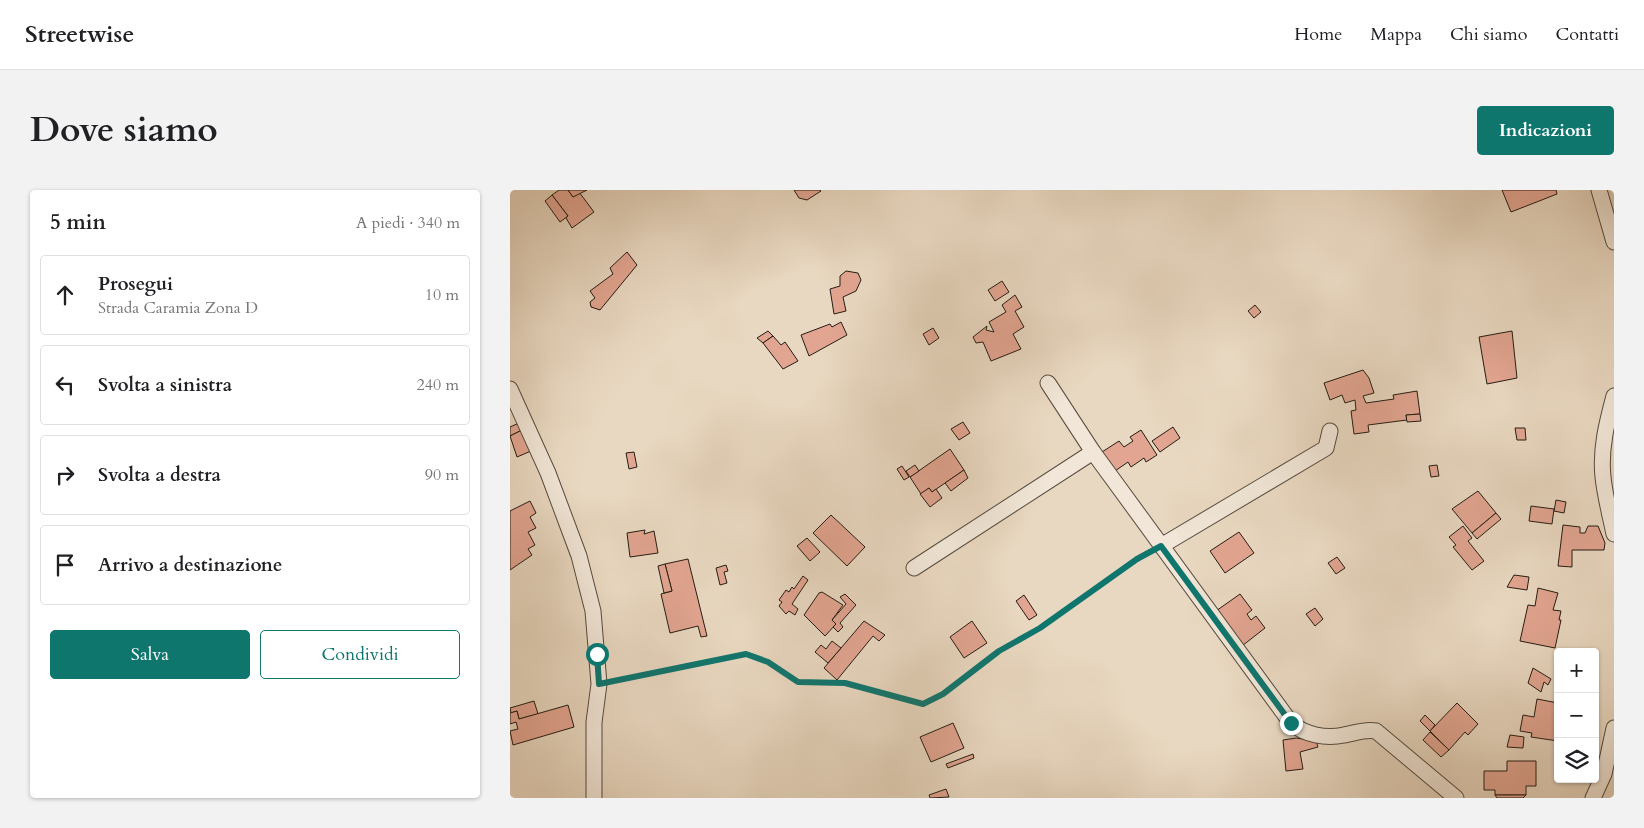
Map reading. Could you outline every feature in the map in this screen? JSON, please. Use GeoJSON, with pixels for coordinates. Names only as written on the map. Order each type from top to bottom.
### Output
{"type":"FeatureCollection","features":[{"type":"Feature","properties":{"kind":"street"},"geometry":{"type":"LineString","coordinates":[[1599,190],[1614,242]]}},
{"type":"Feature","properties":{"kind":"street"},"geometry":{"type":"LineString","coordinates":[[1048,383],[1093,452],[1291,723],[1298,729],[1329,737],[1366,729],[1376,731],[1456,798]]}},
{"type":"Feature","properties":{"kind":"street"},"geometry":{"type":"LineString","coordinates":[[510,389],[548,473],[579,556],[593,611],[599,684],[594,722],[594,798]]}},
{"type":"Feature","properties":{"kind":"street"},"geometry":{"type":"LineString","coordinates":[[1614,396],[1604,436],[1603,456],[1603,476],[1614,534]]}},
{"type":"Feature","properties":{"kind":"street"},"geometry":{"type":"LineString","coordinates":[[1161,546],[1326,448],[1330,431]]}},
{"type":"Feature","properties":{"kind":"street"},"geometry":{"type":"LineString","coordinates":[[914,568],[1093,452]]}},
{"type":"Feature","properties":{"kind":"street"},"geometry":{"type":"LineString","coordinates":[[1593,798],[1604,774],[1614,728]]}},
{"type":"Feature","properties":{"kind":"path"},"geometry":{"type":"LineString","coordinates":[[599,684],[746,654],[768,662],[798,682],[845,683],[923,704],[943,694],[999,651],[1040,628],[1137,559],[1161,546]]}},
{"type":"Feature","properties":{"kind":"building"},"geometry":{"type":"Polygon","coordinates":[[[559,190],[568,190],[573,197],[579,192],[594,212],[572,228],[566,218],[568,216],[552,195],[559,190]]]}},
{"type":"Feature","properties":{"kind":"building"},"geometry":{"type":"Polygon","coordinates":[[[568,190],[587,190],[573,197],[568,190]]]}},
{"type":"Feature","properties":{"kind":"building"},"geometry":{"type":"Polygon","coordinates":[[[794,190],[821,191],[807,200],[799,198],[794,190]]]}},
{"type":"Feature","properties":{"kind":"building"},"geometry":{"type":"Polygon","coordinates":[[[1502,190],[1556,190],[1557,194],[1511,212],[1502,190]]]}},
{"type":"Feature","properties":{"kind":"building"},"geometry":{"type":"Polygon","coordinates":[[[552,195],[568,216],[560,222],[545,201],[552,195]]]}},
{"type":"Feature","properties":{"kind":"building"},"geometry":{"type":"Polygon","coordinates":[[[627,252],[637,265],[600,310],[591,307],[590,302],[595,298],[590,291],[613,274],[610,268],[627,252]]]}},
{"type":"Feature","properties":{"kind":"building"},"geometry":{"type":"Polygon","coordinates":[[[846,271],[858,273],[861,280],[856,291],[843,297],[846,311],[834,314],[830,289],[840,286],[840,276],[846,271]]]}},
{"type":"Feature","properties":{"kind":"building"},"geometry":{"type":"Polygon","coordinates":[[[1002,281],[1009,292],[995,301],[988,290],[1002,281]]]}},
{"type":"Feature","properties":{"kind":"building"},"geometry":{"type":"Polygon","coordinates":[[[1015,295],[1022,307],[1015,311],[1024,327],[1013,334],[1021,349],[991,361],[983,342],[976,343],[973,337],[987,326],[986,330],[994,332],[989,322],[1006,312],[1002,305],[1015,295]]]}},
{"type":"Feature","properties":{"kind":"building"},"geometry":{"type":"Polygon","coordinates":[[[1255,305],[1261,312],[1254,318],[1248,311],[1255,305]]]}},
{"type":"Feature","properties":{"kind":"building"},"geometry":{"type":"Polygon","coordinates":[[[841,322],[847,335],[809,356],[801,335],[830,324],[832,327],[841,322]]]}},
{"type":"Feature","properties":{"kind":"building"},"geometry":{"type":"Polygon","coordinates":[[[933,328],[939,338],[929,345],[923,334],[933,328]]]}},
{"type":"Feature","properties":{"kind":"building"},"geometry":{"type":"Polygon","coordinates":[[[768,331],[773,336],[763,343],[757,338],[768,331]]]}},
{"type":"Feature","properties":{"kind":"building"},"geometry":{"type":"Polygon","coordinates":[[[1512,331],[1517,378],[1487,384],[1479,337],[1512,331]]]}},
{"type":"Feature","properties":{"kind":"building"},"geometry":{"type":"Polygon","coordinates":[[[773,336],[781,345],[785,342],[798,361],[783,369],[763,343],[773,336]]]}},
{"type":"Feature","properties":{"kind":"building"},"geometry":{"type":"Polygon","coordinates":[[[1363,370],[1369,378],[1374,393],[1363,396],[1366,403],[1394,399],[1393,395],[1417,391],[1420,414],[1406,415],[1407,420],[1368,425],[1369,432],[1354,434],[1351,411],[1356,410],[1355,400],[1345,403],[1342,395],[1330,400],[1324,383],[1363,370]]]}},
{"type":"Feature","properties":{"kind":"building"},"geometry":{"type":"Polygon","coordinates":[[[1420,414],[1421,421],[1407,422],[1406,415],[1420,414]]]}},
{"type":"Feature","properties":{"kind":"building"},"geometry":{"type":"Polygon","coordinates":[[[963,422],[970,433],[959,440],[951,429],[963,422]]]}},
{"type":"Feature","properties":{"kind":"building"},"geometry":{"type":"Polygon","coordinates":[[[519,423],[522,430],[510,436],[510,427],[519,423]]]}},
{"type":"Feature","properties":{"kind":"building"},"geometry":{"type":"Polygon","coordinates":[[[1173,427],[1180,438],[1160,452],[1152,441],[1173,427]]]}},
{"type":"Feature","properties":{"kind":"building"},"geometry":{"type":"Polygon","coordinates":[[[1515,428],[1525,428],[1526,440],[1517,440],[1515,428]]]}},
{"type":"Feature","properties":{"kind":"building"},"geometry":{"type":"Polygon","coordinates":[[[522,430],[531,451],[517,457],[510,436],[522,430]]]}},
{"type":"Feature","properties":{"kind":"building"},"geometry":{"type":"Polygon","coordinates":[[[1141,430],[1157,455],[1146,462],[1144,458],[1131,467],[1128,462],[1115,471],[1102,452],[1119,441],[1124,447],[1133,441],[1130,437],[1141,430]]]}},
{"type":"Feature","properties":{"kind":"building"},"geometry":{"type":"Polygon","coordinates":[[[950,449],[964,470],[932,492],[929,488],[921,494],[910,477],[950,449]]]}},
{"type":"Feature","properties":{"kind":"building"},"geometry":{"type":"Polygon","coordinates":[[[634,452],[637,467],[629,469],[626,453],[634,452]]]}},
{"type":"Feature","properties":{"kind":"building"},"geometry":{"type":"Polygon","coordinates":[[[915,465],[919,471],[910,477],[906,471],[915,465]]]}},
{"type":"Feature","properties":{"kind":"building"},"geometry":{"type":"Polygon","coordinates":[[[1437,465],[1439,476],[1431,477],[1429,466],[1437,465]]]}},
{"type":"Feature","properties":{"kind":"building"},"geometry":{"type":"Polygon","coordinates":[[[902,466],[909,477],[904,480],[897,469],[902,466]]]}},
{"type":"Feature","properties":{"kind":"building"},"geometry":{"type":"Polygon","coordinates":[[[964,470],[968,478],[951,491],[945,483],[964,470]]]}},
{"type":"Feature","properties":{"kind":"building"},"geometry":{"type":"Polygon","coordinates":[[[929,488],[932,492],[936,489],[942,498],[930,507],[920,494],[929,488]]]}},
{"type":"Feature","properties":{"kind":"building"},"geometry":{"type":"Polygon","coordinates":[[[1478,491],[1496,513],[1472,533],[1452,509],[1478,491]]]}},
{"type":"Feature","properties":{"kind":"building"},"geometry":{"type":"Polygon","coordinates":[[[1556,500],[1566,502],[1564,513],[1554,511],[1556,500]]]}},
{"type":"Feature","properties":{"kind":"building"},"geometry":{"type":"Polygon","coordinates":[[[530,501],[536,513],[530,517],[536,528],[528,532],[535,545],[528,549],[532,555],[510,570],[510,511],[530,501]]]}},
{"type":"Feature","properties":{"kind":"building"},"geometry":{"type":"Polygon","coordinates":[[[1531,506],[1554,509],[1552,524],[1529,521],[1531,506]]]}},
{"type":"Feature","properties":{"kind":"building"},"geometry":{"type":"Polygon","coordinates":[[[1496,513],[1501,519],[1477,539],[1472,533],[1496,513]]]}},
{"type":"Feature","properties":{"kind":"building"},"geometry":{"type":"Polygon","coordinates":[[[831,515],[865,547],[847,566],[813,533],[831,515]]]}},
{"type":"Feature","properties":{"kind":"building"},"geometry":{"type":"Polygon","coordinates":[[[1563,525],[1580,527],[1580,533],[1585,533],[1588,526],[1598,526],[1605,543],[1604,550],[1572,550],[1572,567],[1558,566],[1563,525]]]}},
{"type":"Feature","properties":{"kind":"building"},"geometry":{"type":"Polygon","coordinates":[[[1463,526],[1472,538],[1468,541],[1484,561],[1472,570],[1453,547],[1456,545],[1449,537],[1463,526]]]}},
{"type":"Feature","properties":{"kind":"building"},"geometry":{"type":"Polygon","coordinates":[[[645,530],[644,534],[654,531],[658,553],[630,557],[627,533],[645,530]]]}},
{"type":"Feature","properties":{"kind":"building"},"geometry":{"type":"Polygon","coordinates":[[[1239,532],[1254,553],[1225,573],[1210,551],[1239,532]]]}},
{"type":"Feature","properties":{"kind":"building"},"geometry":{"type":"Polygon","coordinates":[[[807,538],[820,552],[810,561],[797,546],[807,538]]]}},
{"type":"Feature","properties":{"kind":"building"},"geometry":{"type":"Polygon","coordinates":[[[1337,557],[1345,568],[1336,574],[1328,563],[1337,557]]]}},
{"type":"Feature","properties":{"kind":"building"},"geometry":{"type":"Polygon","coordinates":[[[688,559],[707,636],[701,637],[698,626],[670,633],[661,594],[672,591],[665,564],[688,559]]]}},
{"type":"Feature","properties":{"kind":"building"},"geometry":{"type":"Polygon","coordinates":[[[665,564],[672,591],[664,593],[658,566],[665,564]]]}},
{"type":"Feature","properties":{"kind":"building"},"geometry":{"type":"Polygon","coordinates":[[[726,565],[728,571],[724,572],[727,583],[720,585],[716,568],[726,565]]]}},
{"type":"Feature","properties":{"kind":"building"},"geometry":{"type":"Polygon","coordinates":[[[1514,575],[1529,577],[1527,590],[1507,587],[1514,575]]]}},
{"type":"Feature","properties":{"kind":"building"},"geometry":{"type":"Polygon","coordinates":[[[803,576],[808,580],[792,604],[798,609],[795,615],[789,611],[786,614],[779,606],[782,602],[779,600],[786,590],[789,592],[792,587],[794,589],[803,576]]]}},
{"type":"Feature","properties":{"kind":"building"},"geometry":{"type":"Polygon","coordinates":[[[1538,588],[1558,593],[1553,610],[1561,611],[1559,620],[1561,620],[1555,648],[1520,641],[1528,605],[1535,606],[1538,588]]]}},
{"type":"Feature","properties":{"kind":"building"},"geometry":{"type":"Polygon","coordinates":[[[822,592],[843,605],[832,620],[836,624],[825,636],[804,615],[819,593],[822,592]]]}},
{"type":"Feature","properties":{"kind":"building"},"geometry":{"type":"Polygon","coordinates":[[[845,594],[856,605],[840,623],[843,627],[838,632],[833,627],[836,624],[832,620],[846,604],[840,597],[845,594]]]}},
{"type":"Feature","properties":{"kind":"building"},"geometry":{"type":"Polygon","coordinates":[[[1240,594],[1252,610],[1247,614],[1251,620],[1256,616],[1265,628],[1242,646],[1216,611],[1240,594]]]}},
{"type":"Feature","properties":{"kind":"building"},"geometry":{"type":"Polygon","coordinates":[[[1024,595],[1037,615],[1029,620],[1016,601],[1024,595]]]}},
{"type":"Feature","properties":{"kind":"building"},"geometry":{"type":"Polygon","coordinates":[[[1315,608],[1323,619],[1315,626],[1306,614],[1315,608]]]}},
{"type":"Feature","properties":{"kind":"building"},"geometry":{"type":"Polygon","coordinates":[[[864,621],[885,635],[879,641],[873,636],[837,680],[824,668],[864,621]]]}},
{"type":"Feature","properties":{"kind":"building"},"geometry":{"type":"Polygon","coordinates":[[[972,621],[987,643],[964,658],[950,637],[972,621]]]}},
{"type":"Feature","properties":{"kind":"building"},"geometry":{"type":"Polygon","coordinates":[[[832,641],[841,648],[828,663],[815,652],[821,645],[826,649],[832,641]]]}},
{"type":"Feature","properties":{"kind":"building"},"geometry":{"type":"Polygon","coordinates":[[[1533,668],[1551,679],[1548,685],[1544,682],[1541,692],[1528,683],[1533,668]]]}},
{"type":"Feature","properties":{"kind":"building"},"geometry":{"type":"Polygon","coordinates":[[[1537,699],[1554,702],[1554,740],[1531,737],[1532,733],[1520,731],[1523,715],[1534,717],[1537,699]]]}},
{"type":"Feature","properties":{"kind":"building"},"geometry":{"type":"Polygon","coordinates":[[[534,701],[538,714],[519,719],[517,711],[511,713],[510,708],[534,701]]]}},
{"type":"Feature","properties":{"kind":"building"},"geometry":{"type":"Polygon","coordinates":[[[1457,703],[1478,724],[1468,735],[1465,732],[1449,750],[1430,731],[1457,703]]]}},
{"type":"Feature","properties":{"kind":"building"},"geometry":{"type":"Polygon","coordinates":[[[568,705],[574,727],[513,745],[510,731],[518,729],[516,722],[510,724],[510,713],[517,711],[519,719],[568,705]]]}},
{"type":"Feature","properties":{"kind":"building"},"geometry":{"type":"Polygon","coordinates":[[[1425,715],[1435,725],[1430,731],[1420,721],[1425,715]]]}},
{"type":"Feature","properties":{"kind":"building"},"geometry":{"type":"Polygon","coordinates":[[[953,723],[964,748],[931,762],[920,737],[953,723]]]}},
{"type":"Feature","properties":{"kind":"building"},"geometry":{"type":"Polygon","coordinates":[[[1430,732],[1449,750],[1441,757],[1423,740],[1430,732]]]}},
{"type":"Feature","properties":{"kind":"building"},"geometry":{"type":"Polygon","coordinates":[[[1510,735],[1524,737],[1523,748],[1507,747],[1510,735]]]}},
{"type":"Feature","properties":{"kind":"building"},"geometry":{"type":"Polygon","coordinates":[[[1296,738],[1316,741],[1318,747],[1300,752],[1303,769],[1286,771],[1283,740],[1296,738]]]}},
{"type":"Feature","properties":{"kind":"building"},"geometry":{"type":"Polygon","coordinates":[[[973,754],[974,758],[948,768],[946,764],[973,754]]]}},
{"type":"Feature","properties":{"kind":"building"},"geometry":{"type":"Polygon","coordinates":[[[1507,761],[1536,761],[1536,786],[1526,786],[1526,795],[1495,795],[1495,790],[1484,790],[1484,771],[1507,771],[1507,761]]]}},
{"type":"Feature","properties":{"kind":"building"},"geometry":{"type":"Polygon","coordinates":[[[946,789],[949,797],[930,798],[929,795],[946,789]]]}},
{"type":"Feature","properties":{"kind":"building"},"geometry":{"type":"Polygon","coordinates":[[[1495,795],[1526,795],[1523,798],[1497,798],[1495,795]]]}},
{"type":"Feature","properties":{"kind":"route"},"geometry":{"type":"LineString","coordinates":[[597,654],[599,684],[713,659],[746,654],[768,662],[798,682],[845,683],[923,704],[943,694],[999,651],[1040,628],[1137,559],[1161,546],[1291,723]]}}]}
